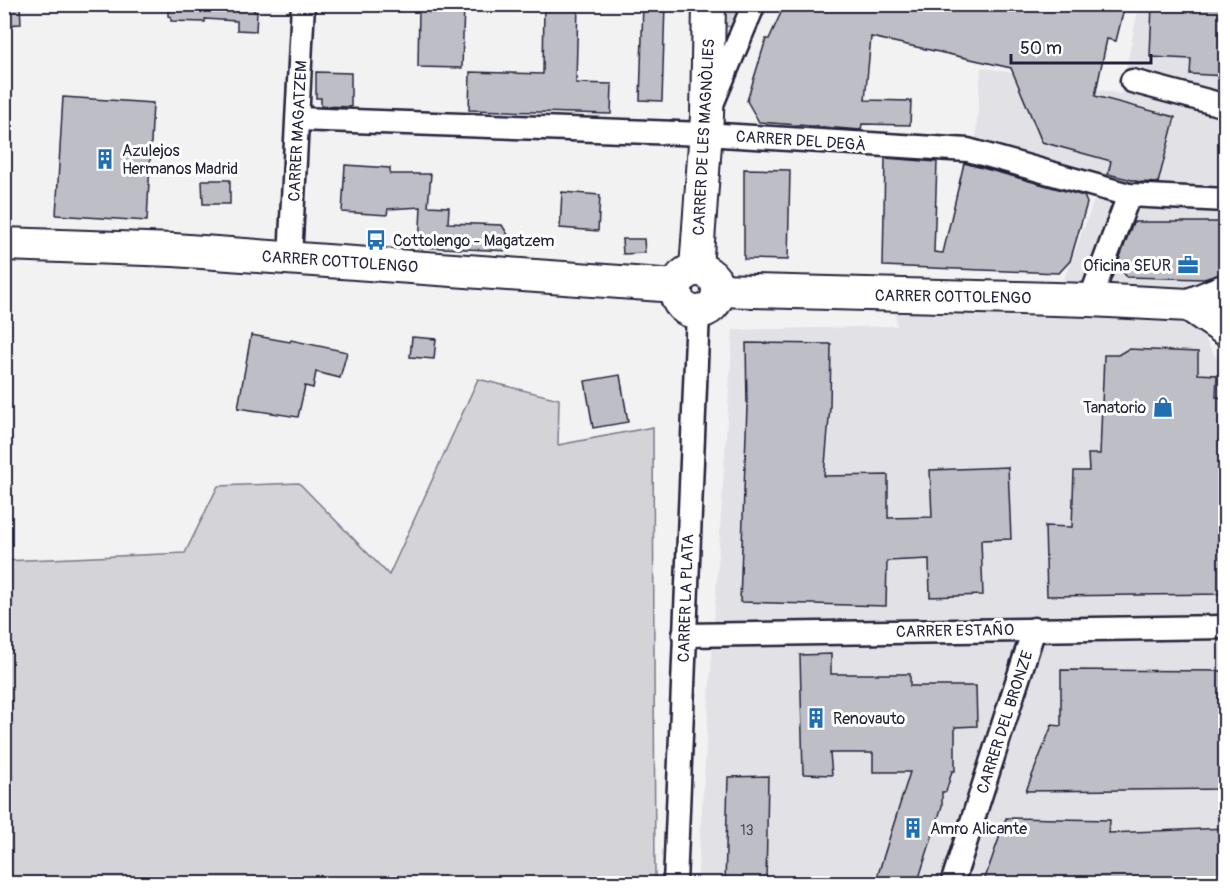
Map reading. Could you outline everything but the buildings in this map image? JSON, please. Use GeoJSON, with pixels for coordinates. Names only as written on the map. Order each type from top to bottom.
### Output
{"type":"FeatureCollection","features":[{"type":"Feature","properties":{"kind":"street","name":"CARRER MAGATZEM"},"geometry":{"type":"LineString","coordinates":[[290,258],[303,4]]}},
{"type":"Feature","properties":{"kind":"street","name":"CARRER DE LES MAGNÒLIES"},"geometry":{"type":"LineString","coordinates":[[697,289],[709,4]]}},
{"type":"Feature","properties":{"kind":"street"},"geometry":{"type":"LineString","coordinates":[[705,125],[754,4]]}},
{"type":"Feature","properties":{"kind":"street"},"geometry":{"type":"LineString","coordinates":[[1132,81],[1226,106]]}},
{"type":"Feature","properties":{"kind":"street","name":"CARRER DEL DEGÀ"},"geometry":{"type":"LineString","coordinates":[[298,119],[705,125],[968,150],[1130,195],[1226,200]]}},
{"type":"Feature","properties":{"kind":"street"},"geometry":{"type":"LineString","coordinates":[[1090,300],[1130,195]]}},
{"type":"Feature","properties":{"kind":"street","name":"CARRER COTTOLENGO"},"geometry":{"type":"LineString","coordinates":[[4,244],[174,250],[697,289],[1189,305]]}},
{"type":"Feature","properties":{"kind":"street","name":"CARRER LA PLATA"},"geometry":{"type":"LineString","coordinates":[[675,884],[697,289]]}},
{"type":"Feature","properties":{"kind":"street"},"geometry":{"type":"LineString","coordinates":[[1189,305],[1226,290]]}},
{"type":"Feature","properties":{"kind":"street"},"geometry":{"type":"LineString","coordinates":[[1189,305],[1226,330]]}},
{"type":"Feature","properties":{"kind":"street","name":"CARRER ESTAÑO"},"geometry":{"type":"LineString","coordinates":[[684,634],[1226,627]]}},
{"type":"Feature","properties":{"kind":"street","name":"CARRER DEL BRONZE"},"geometry":{"type":"LineString","coordinates":[[952,884],[1034,629]]}},
{"type":"Feature","properties":{"kind":"shaded area"},"geometry":{"type":"Polygon","coordinates":[[[721,5],[749,5],[734,27],[723,26],[721,5]]]}},
{"type":"Feature","properties":{"kind":"shaded area"},"geometry":{"type":"Polygon","coordinates":[[[1139,5],[1225,5],[1225,269],[1211,283],[1202,335],[1226,373],[1225,883],[697,884],[733,330],[897,326],[891,275],[1054,305],[1098,191],[974,164],[981,67],[1121,94],[1139,5]]]}},
{"type":"Feature","properties":{"kind":"shaded area"},"geometry":{"type":"Polygon","coordinates":[[[478,379],[559,399],[558,445],[653,427],[655,883],[5,883],[5,561],[185,553],[218,486],[299,483],[389,575],[478,379]]]}},
{"type":"Feature","properties":{"kind":"place","name":"Azulejos Hermanos Madrid"},"geometry":{"type":"Point","coordinates":[105,159]}},
{"type":"Feature","properties":{"kind":"place","name":"Cottolengo - Magatzem"},"geometry":{"type":"Point","coordinates":[376,240]}},
{"type":"Feature","properties":{"kind":"place","name":"Oficina SEUR"},"geometry":{"type":"Point","coordinates":[1188,265]}},
{"type":"Feature","properties":{"kind":"place","name":"Tanatorio"},"geometry":{"type":"Point","coordinates":[1163,407]}},
{"type":"Feature","properties":{"kind":"place","name":"Renovauto"},"geometry":{"type":"Point","coordinates":[816,718]}},
{"type":"Feature","properties":{"kind":"place","name":"Amro Alicante"},"geometry":{"type":"Point","coordinates":[913,828]}}]}
